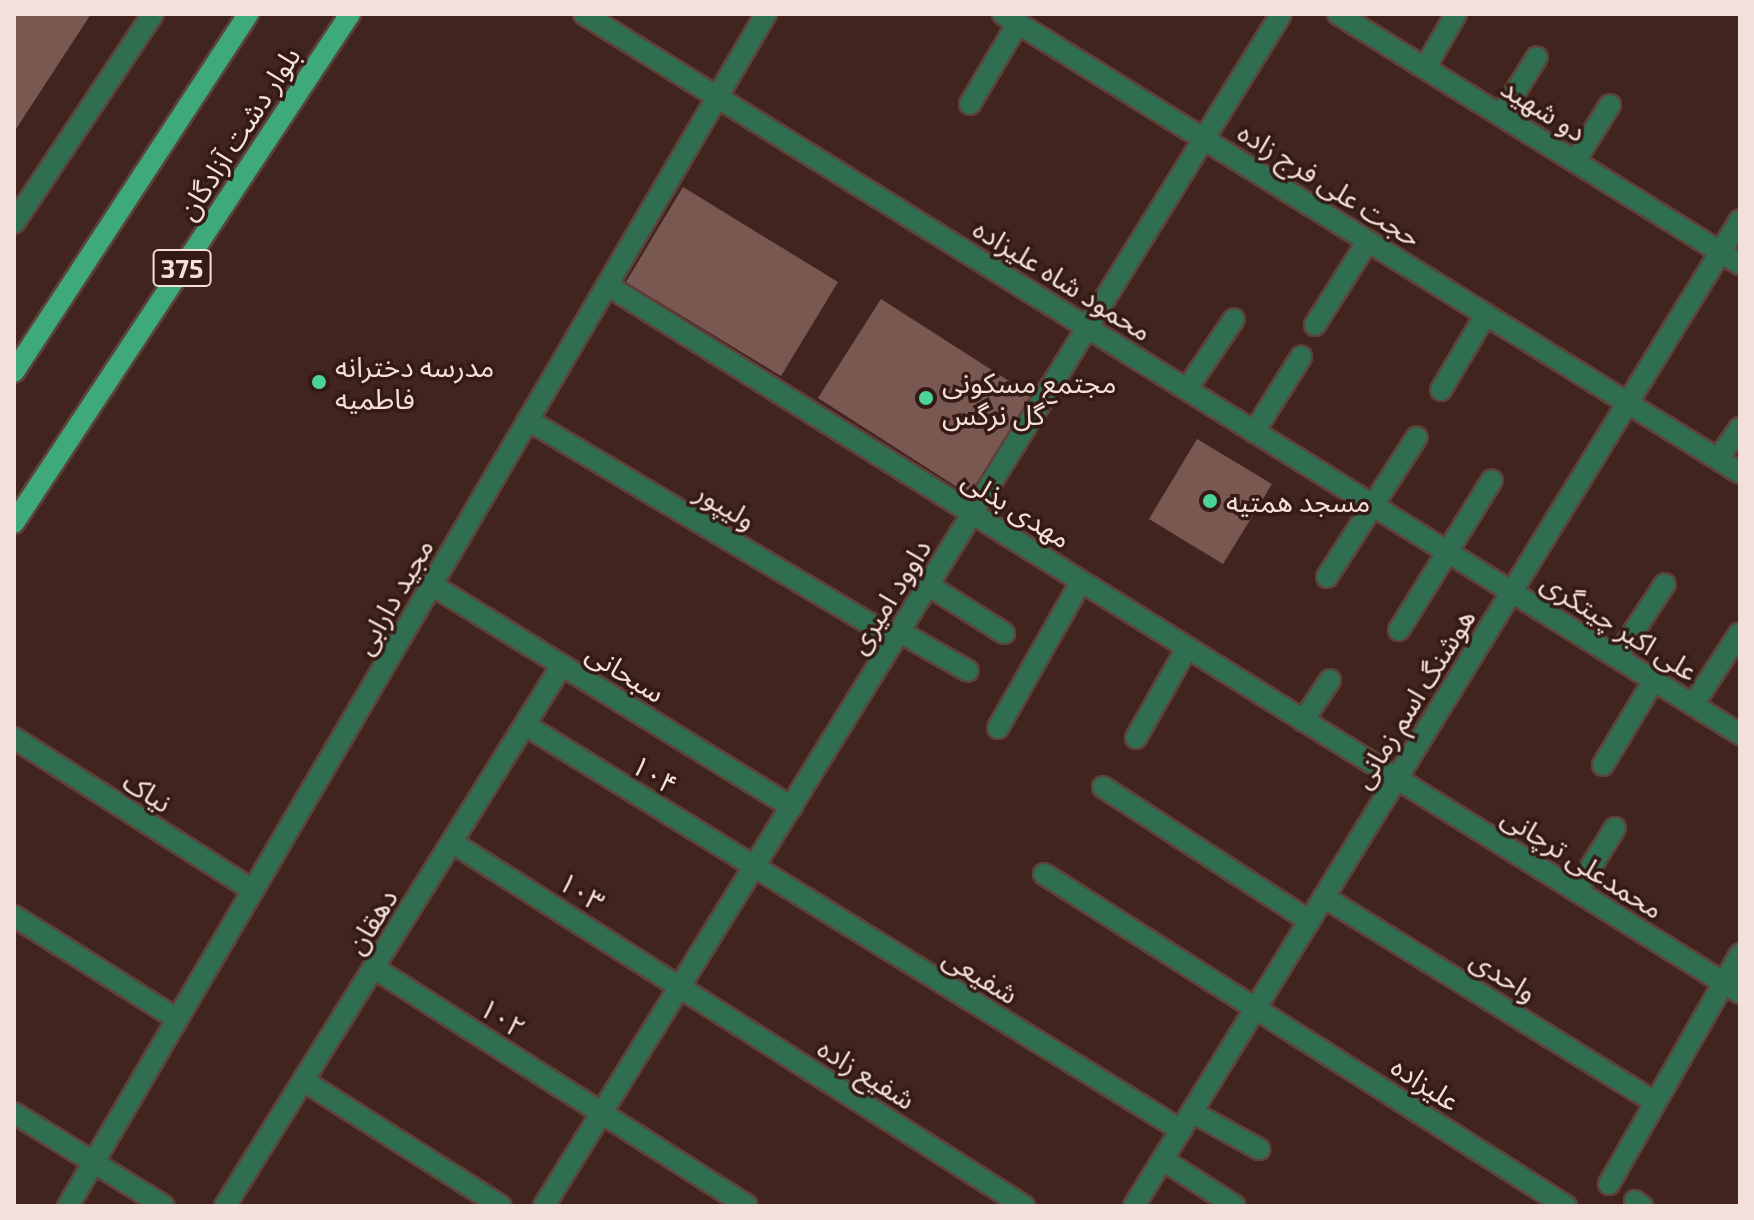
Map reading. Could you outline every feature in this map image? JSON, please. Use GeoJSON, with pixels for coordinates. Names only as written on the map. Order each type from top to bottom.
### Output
{"type":"FeatureCollection","features":[{"type":"Feature","properties":{"kind":"main road","name":"بلوار دشت آزادگان"},"geometry":{"type":"LineString","coordinates":[[14,372],[248,14]]}},
{"type":"Feature","properties":{"kind":"main road","name":"بلوار دشت آزادگان"},"geometry":{"type":"LineString","coordinates":[[14,523],[350,14]]}},
{"type":"Feature","properties":{"kind":"street"},"geometry":{"type":"LineString","coordinates":[[14,223],[153,14]]}},
{"type":"Feature","properties":{"kind":"street","name":"محمود شاه علیزاده"},"geometry":{"type":"LineString","coordinates":[[584,14],[1512,592]]}},
{"type":"Feature","properties":{"kind":"street","name":"مجید دارابی"},"geometry":{"type":"LineString","coordinates":[[68,1206],[766,14]]}},
{"type":"Feature","properties":{"kind":"street","name":"داوود امیری"},"geometry":{"type":"LineString","coordinates":[[544,1206],[1281,14]]}},
{"type":"Feature","properties":{"kind":"street","name":"دو شهید"},"geometry":{"type":"LineString","coordinates":[[1338,14],[1740,264]]}},
{"type":"Feature","properties":{"kind":"street"},"geometry":{"type":"LineString","coordinates":[[1425,68],[1456,14]]}},
{"type":"Feature","properties":{"kind":"street"},"geometry":{"type":"LineString","coordinates":[[970,104],[1011,17]]}},
{"type":"Feature","properties":{"kind":"street","name":"حجت علی فرج زاده"},"geometry":{"type":"LineString","coordinates":[[1011,17],[1740,473]]}},
{"type":"Feature","properties":{"kind":"street"},"geometry":{"type":"LineString","coordinates":[[1501,115],[1537,57]]}},
{"type":"Feature","properties":{"kind":"street"},"geometry":{"type":"LineString","coordinates":[[1575,161],[1610,105]]}},
{"type":"Feature","properties":{"kind":"street","name":"هوشنگ اسم زمانی"},"geometry":{"type":"LineString","coordinates":[[1134,1206],[1740,220]]}},
{"type":"Feature","properties":{"kind":"street"},"geometry":{"type":"LineString","coordinates":[[1315,325],[1368,241]]}},
{"type":"Feature","properties":{"kind":"street","name":"مهدی بذلی"},"geometry":{"type":"LineString","coordinates":[[607,285],[1397,779]]}},
{"type":"Feature","properties":{"kind":"street"},"geometry":{"type":"LineString","coordinates":[[1441,390],[1486,314]]}},
{"type":"Feature","properties":{"kind":"street"},"geometry":{"type":"LineString","coordinates":[[1187,389],[1234,319]]}},
{"type":"Feature","properties":{"kind":"street"},"geometry":{"type":"LineString","coordinates":[[1254,432],[1301,357]]}},
{"type":"Feature","properties":{"kind":"street","name":"ولیپور"},"geometry":{"type":"LineString","coordinates":[[528,420],[898,636],[968,671]]}},
{"type":"Feature","properties":{"kind":"street"},"geometry":{"type":"LineString","coordinates":[[1718,459],[1740,428]]}},
{"type":"Feature","properties":{"kind":"street"},"geometry":{"type":"LineString","coordinates":[[1327,577],[1417,437]]}},
{"type":"Feature","properties":{"kind":"street"},"geometry":{"type":"LineString","coordinates":[[1399,630],[1492,480]]}},
{"type":"Feature","properties":{"kind":"street"},"geometry":{"type":"LineString","coordinates":[[998,728],[1081,582]]}},
{"type":"Feature","properties":{"kind":"street"},"geometry":{"type":"LineString","coordinates":[[1617,657],[1665,584]]}},
{"type":"Feature","properties":{"kind":"street","name":"سبحانی"},"geometry":{"type":"LineString","coordinates":[[432,585],[792,807]]}},
{"type":"Feature","properties":{"kind":"street"},"geometry":{"type":"LineString","coordinates":[[928,585],[1004,633]]}},
{"type":"Feature","properties":{"kind":"street","name":"علی اکبر چیتگری"},"geometry":{"type":"LineString","coordinates":[[1512,592],[1740,734]]}},
{"type":"Feature","properties":{"kind":"street"},"geometry":{"type":"LineString","coordinates":[[1693,705],[1739,634]]}},
{"type":"Feature","properties":{"kind":"street"},"geometry":{"type":"LineString","coordinates":[[1136,738],[1187,648]]}},
{"type":"Feature","properties":{"kind":"street","name":"دهقان"},"geometry":{"type":"LineString","coordinates":[[225,1206],[527,726],[562,665]]}},
{"type":"Feature","properties":{"kind":"street"},"geometry":{"type":"LineString","coordinates":[[1303,721],[1330,680]]}},
{"type":"Feature","properties":{"kind":"street"},"geometry":{"type":"LineString","coordinates":[[1603,765],[1654,680]]}},
{"type":"Feature","properties":{"kind":"street","name":"۱۰۴"},"geometry":{"type":"LineString","coordinates":[[527,726],[753,869]]}},
{"type":"Feature","properties":{"kind":"street","name":"نیاک"},"geometry":{"type":"LineString","coordinates":[[14,738],[253,890]]}},
{"type":"Feature","properties":{"kind":"street","name":"محمدعلی ترچانی"},"geometry":{"type":"LineString","coordinates":[[1397,779],[1732,988]]}},
{"type":"Feature","properties":{"kind":"street"},"geometry":{"type":"LineString","coordinates":[[1103,787],[1309,921]]}},
{"type":"Feature","properties":{"kind":"street"},"geometry":{"type":"LineString","coordinates":[[1576,891],[1615,828]]}},
{"type":"Feature","properties":{"kind":"street","name":"۱۰۳"},"geometry":{"type":"LineString","coordinates":[[453,843],[680,987]]}},
{"type":"Feature","properties":{"kind":"street","name":"شفیعی"},"geometry":{"type":"LineString","coordinates":[[753,869],[1181,1130]]}},
{"type":"Feature","properties":{"kind":"street","name":"علیزاده"},"geometry":{"type":"LineString","coordinates":[[1044,874],[1566,1206]]}},
{"type":"Feature","properties":{"kind":"street","name":"واحدی"},"geometry":{"type":"LineString","coordinates":[[1324,897],[1655,1102]]}},
{"type":"Feature","properties":{"kind":"street"},"geometry":{"type":"LineString","coordinates":[[14,916],[177,1019]]}},
{"type":"Feature","properties":{"kind":"street"},"geometry":{"type":"LineString","coordinates":[[1609,1184],[1655,1102],[1732,988],[1740,954]]}},
{"type":"Feature","properties":{"kind":"street","name":"۱۰۲"},"geometry":{"type":"LineString","coordinates":[[374,968],[747,1206]]}},
{"type":"Feature","properties":{"kind":"street","name":"شفیع زاده"},"geometry":{"type":"LineString","coordinates":[[680,987],[1024,1206]]}},
{"type":"Feature","properties":{"kind":"street"},"geometry":{"type":"LineString","coordinates":[[304,1081],[501,1206]]}},
{"type":"Feature","properties":{"kind":"street"},"geometry":{"type":"LineString","coordinates":[[1192,1112],[1259,1149]]}},
{"type":"Feature","properties":{"kind":"street"},"geometry":{"type":"LineString","coordinates":[[14,1113],[164,1206]]}},
{"type":"Feature","properties":{"kind":"street"},"geometry":{"type":"LineString","coordinates":[[1163,1160],[1235,1206]]}},
{"type":"Feature","properties":{"kind":"building"},"geometry":{"type":"Polygon","coordinates":[[[14,14],[91,14],[14,132],[14,14]]]}},
{"type":"Feature","properties":{"kind":"building"},"geometry":{"type":"Polygon","coordinates":[[[683,187],[838,282],[781,376],[626,282],[683,187]]]}},
{"type":"Feature","properties":{"kind":"building","name":"مجتمع مسکونی گل نرگس"},"geometry":{"type":"Polygon","coordinates":[[[881,299],[1034,397],[971,496],[818,398],[881,299]]]}},
{"type":"Feature","properties":{"kind":"building","name":"مسجد همتیه"},"geometry":{"type":"Polygon","coordinates":[[[1197,439],[1272,484],[1223,564],[1149,519],[1197,439]]]}},
{"type":"Feature","properties":{"kind":"place","name":"مدرسه دخترانه فاطمیه"},"geometry":{"type":"Point","coordinates":[319,382]}},
{"type":"Feature","properties":{"kind":"place","name":"مجتمع مسکونی گل نرگس"},"geometry":{"type":"Point","coordinates":[926,398]}},
{"type":"Feature","properties":{"kind":"place","name":"مسجد همتیه"},"geometry":{"type":"Point","coordinates":[1210,501]}}]}
